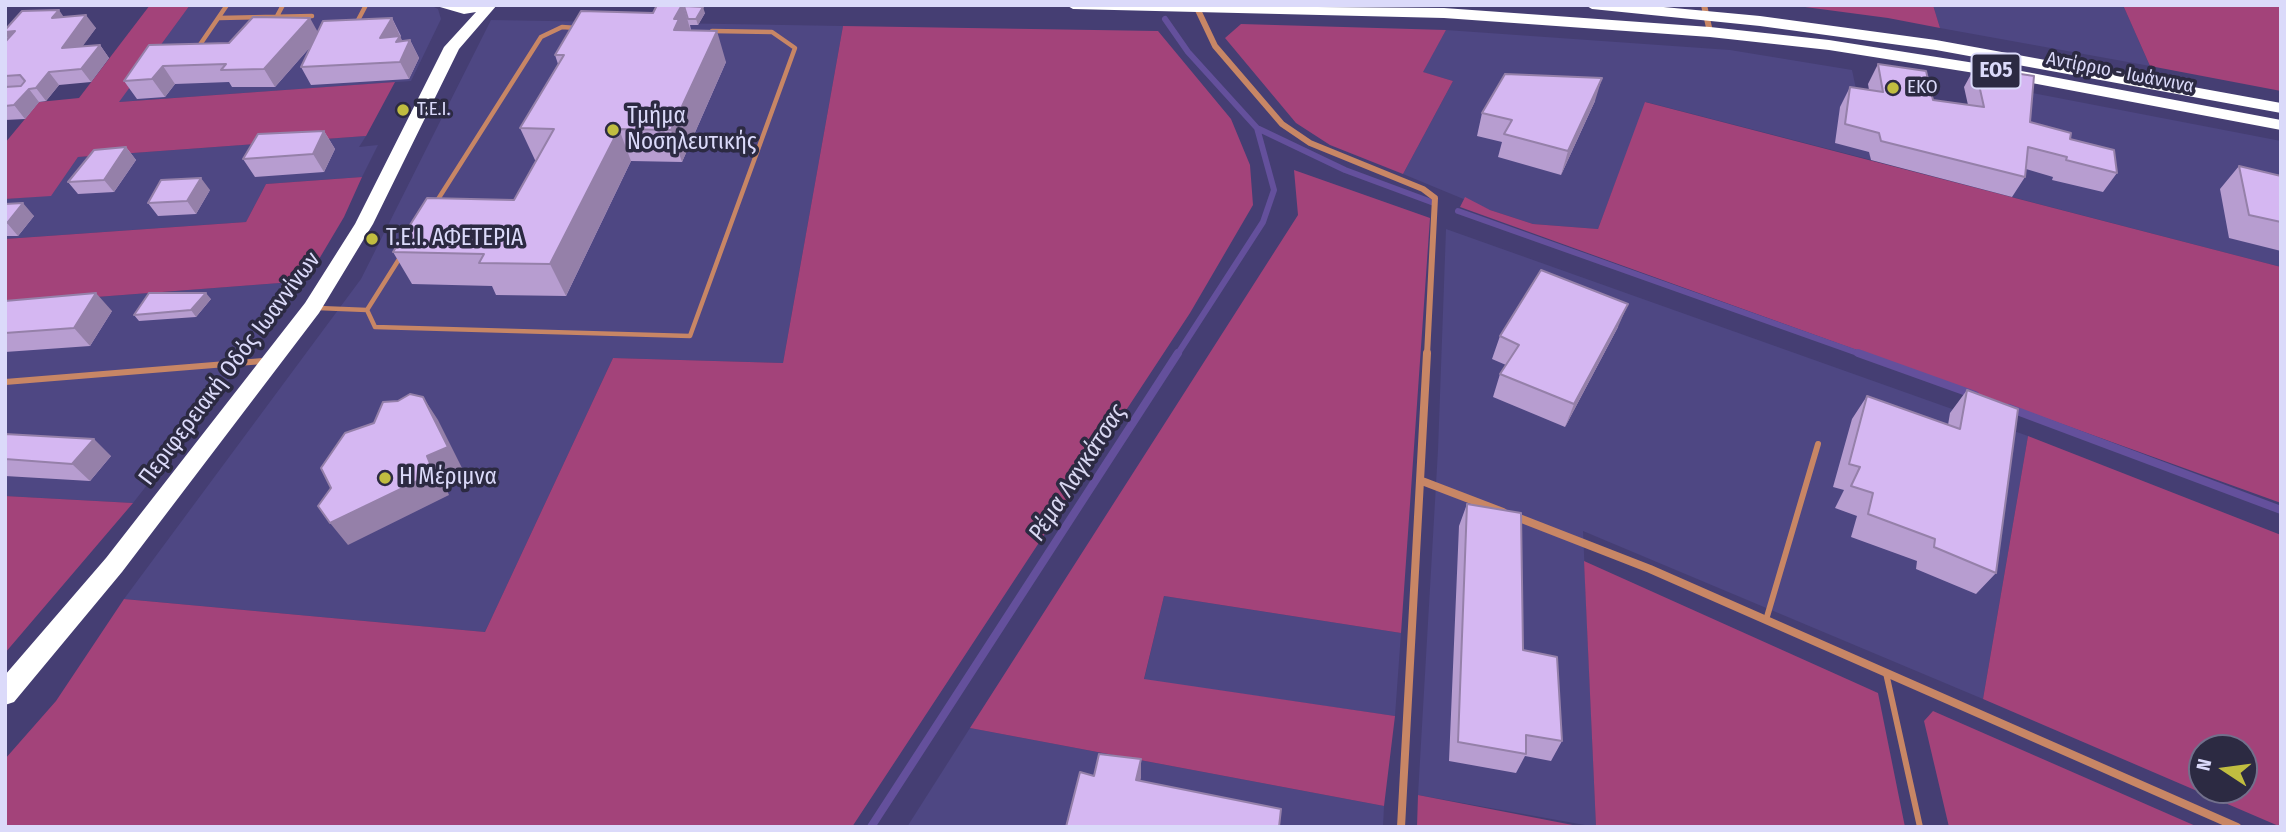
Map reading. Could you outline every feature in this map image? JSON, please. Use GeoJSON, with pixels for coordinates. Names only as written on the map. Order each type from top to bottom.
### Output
{"type":"FeatureCollection","features":[{"type":"Feature","properties":{"kind":"highway"},"geometry":{"type":"LineString","coordinates":[[442,6],[464,9],[490,5]]}},
{"type":"Feature","properties":{"kind":"highway","name":"Περιφερειακή Οδός Ιωαννίνων"},"geometry":{"type":"LineString","coordinates":[[5,694],[114,565],[312,308],[364,224],[452,47],[490,5]]}},
{"type":"Feature","properties":{"kind":"highway","name":"Αντίρριο - Ιωάννινα"},"geometry":{"type":"LineString","coordinates":[[1073,5],[1506,16],[1707,17],[1842,47],[1973,67],[2281,125]]}},
{"type":"Feature","properties":{"kind":"highway","name":"Αντίρριο - Ιωάννινα"},"geometry":{"type":"LineString","coordinates":[[1592,5],[1936,45],[2281,108]]}},
{"type":"Feature","properties":{"kind":"highway"},"geometry":{"type":"LineString","coordinates":[[442,6],[454,23],[452,47]]}},
{"type":"Feature","properties":{"kind":"street"},"geometry":{"type":"LineString","coordinates":[[1197,8],[1215,46],[1282,124],[1310,144],[1423,189],[1435,198],[1422,481],[1401,827]]}},
{"type":"Feature","properties":{"kind":"street"},"geometry":{"type":"LineString","coordinates":[[1422,481],[1650,569],[2237,827]]}},
{"type":"Feature","properties":{"kind":"lane"},"geometry":{"type":"LineString","coordinates":[[196,52],[227,5]]}},
{"type":"Feature","properties":{"kind":"lane"},"geometry":{"type":"LineString","coordinates":[[272,24],[283,5]]}},
{"type":"Feature","properties":{"kind":"lane"},"geometry":{"type":"LineString","coordinates":[[353,29],[366,5]]}},
{"type":"Feature","properties":{"kind":"lane"},"geometry":{"type":"LineString","coordinates":[[219,18],[312,16]]}},
{"type":"Feature","properties":{"kind":"lane"},"geometry":{"type":"LineString","coordinates":[[433,208],[541,37],[562,27],[588,28]]}},
{"type":"Feature","properties":{"kind":"lane"},"geometry":{"type":"LineString","coordinates":[[367,310],[375,327],[690,336],[795,48],[772,32],[706,31]]}},
{"type":"Feature","properties":{"kind":"lane"},"geometry":{"type":"LineString","coordinates":[[367,310],[404,253]]}},
{"type":"Feature","properties":{"kind":"lane"},"geometry":{"type":"LineString","coordinates":[[312,308],[367,310]]}},
{"type":"Feature","properties":{"kind":"lane"},"geometry":{"type":"LineString","coordinates":[[5,382],[274,360]]}},
{"type":"Feature","properties":{"kind":"lane"},"geometry":{"type":"LineString","coordinates":[[1766,620],[1818,444]]}},
{"type":"Feature","properties":{"kind":"lane"},"geometry":{"type":"LineString","coordinates":[[1886,672],[1920,827]]}},
{"type":"Feature","properties":{"kind":"shaded area"},"geometry":{"type":"Polygon","coordinates":[[[150,5],[190,5],[119,102],[395,82],[366,136],[78,157],[51,196],[5,199],[5,143],[39,102],[79,98],[150,5]]]}},
{"type":"Feature","properties":{"kind":"shaded area"},"geometry":{"type":"Polygon","coordinates":[[[190,5],[430,5],[438,9],[441,19],[411,81],[118,102],[190,5]]]}},
{"type":"Feature","properties":{"kind":"shaded area"},"geometry":{"type":"Polygon","coordinates":[[[1790,5],[1933,5],[1940,28],[1888,18],[1790,5]]]}},
{"type":"Feature","properties":{"kind":"shaded area"},"geometry":{"type":"Polygon","coordinates":[[[1933,5],[2123,5],[2150,66],[1940,28],[1933,5]]]}},
{"type":"Feature","properties":{"kind":"shaded area"},"geometry":{"type":"Polygon","coordinates":[[[2123,5],[2281,5],[2281,91],[2150,66],[2123,5]]]}},
{"type":"Feature","properties":{"kind":"shaded area"},"geometry":{"type":"Polygon","coordinates":[[[491,20],[843,26],[783,363],[613,358],[485,632],[124,599],[361,279],[491,20]]]}},
{"type":"Feature","properties":{"kind":"shaded area"},"geometry":{"type":"Polygon","coordinates":[[[1241,24],[1446,30],[1423,72],[1453,81],[1403,174],[1330,145],[1296,123],[1225,38],[1241,24]]]}},
{"type":"Feature","properties":{"kind":"shaded area"},"geometry":{"type":"Polygon","coordinates":[[[843,26],[1158,31],[1231,119],[1250,165],[1253,205],[1190,313],[852,827],[5,827],[5,759],[56,701],[124,599],[485,632],[613,358],[783,363],[843,26]]]}},
{"type":"Feature","properties":{"kind":"shaded area"},"geometry":{"type":"Polygon","coordinates":[[[1446,30],[1730,50],[1852,70],[1871,160],[1646,102],[1598,229],[1533,224],[1490,210],[1403,174],[1453,81],[1422,72],[1446,30]]]}},
{"type":"Feature","properties":{"kind":"shaded area"},"geometry":{"type":"Polygon","coordinates":[[[2022,91],[2281,141],[2281,267],[2012,197],[2022,91]]]}},
{"type":"Feature","properties":{"kind":"shaded area"},"geometry":{"type":"Polygon","coordinates":[[[1645,102],[2281,267],[2281,503],[1460,207],[1465,197],[1490,210],[1533,224],[1598,229],[1645,102]]]}},
{"type":"Feature","properties":{"kind":"shaded area"},"geometry":{"type":"Polygon","coordinates":[[[366,136],[359,147],[378,145],[362,177],[266,184],[246,222],[5,239],[5,199],[51,195],[78,157],[366,136]]]}},
{"type":"Feature","properties":{"kind":"shaded area"},"geometry":{"type":"Polygon","coordinates":[[[1294,170],[1430,218],[1401,633],[1164,596],[1144,679],[1395,716],[1384,806],[970,728],[1298,215],[1294,170]]]}},
{"type":"Feature","properties":{"kind":"shaded area"},"geometry":{"type":"Polygon","coordinates":[[[362,177],[344,217],[306,281],[5,304],[5,239],[246,222],[266,184],[362,177]]]}},
{"type":"Feature","properties":{"kind":"shaded area"},"geometry":{"type":"Polygon","coordinates":[[[1446,229],[2028,436],[1983,699],[1583,531],[1596,827],[1418,795],[1438,450],[1446,229]]]}},
{"type":"Feature","properties":{"kind":"shaded area"},"geometry":{"type":"Polygon","coordinates":[[[306,281],[133,503],[5,496],[5,304],[306,281]]]}},
{"type":"Feature","properties":{"kind":"shaded area"},"geometry":{"type":"Polygon","coordinates":[[[2028,436],[2281,535],[2281,827],[2227,804],[2258,804],[2258,734],[2188,734],[2188,787],[1983,699],[2028,436]]]}},
{"type":"Feature","properties":{"kind":"shaded area"},"geometry":{"type":"Polygon","coordinates":[[[5,496],[133,503],[5,653],[5,496]]]}},
{"type":"Feature","properties":{"kind":"shaded area"},"geometry":{"type":"Polygon","coordinates":[[[1584,561],[1878,693],[1905,827],[1596,827],[1584,561]]]}},
{"type":"Feature","properties":{"kind":"shaded area"},"geometry":{"type":"Polygon","coordinates":[[[1164,596],[1401,633],[1395,716],[1144,680],[1164,596]]]}},
{"type":"Feature","properties":{"kind":"shaded area"},"geometry":{"type":"Polygon","coordinates":[[[1933,711],[2198,827],[1949,827],[1924,721],[1933,711]]]}},
{"type":"Feature","properties":{"kind":"shaded area"},"geometry":{"type":"Polygon","coordinates":[[[970,728],[1384,806],[1383,827],[907,827],[970,728]]]}},
{"type":"Feature","properties":{"kind":"shaded area"},"geometry":{"type":"Polygon","coordinates":[[[1418,795],[1583,827],[1417,827],[1418,795]]]}},
{"type":"Feature","properties":{"kind":"building"},"geometry":{"type":"Polygon","coordinates":[[[657,5],[682,5],[674,19],[679,19],[674,30],[717,31],[671,130],[619,129],[550,264],[479,263],[484,254],[393,252],[427,198],[514,200],[554,129],[520,128],[564,55],[555,55],[581,11],[653,13],[657,5]]]}},
{"type":"Feature","properties":{"kind":"building"},"geometry":{"type":"Polygon","coordinates":[[[684,6],[703,7],[696,19],[688,19],[684,6]]]}},
{"type":"Feature","properties":{"kind":"building"},"geometry":{"type":"Polygon","coordinates":[[[59,10],[52,18],[86,15],[62,48],[100,45],[81,69],[49,72],[36,88],[29,89],[14,105],[5,106],[5,87],[21,86],[25,81],[20,75],[5,76],[5,42],[15,31],[5,30],[22,11],[59,10]]]}},
{"type":"Feature","properties":{"kind":"building"},"geometry":{"type":"Polygon","coordinates":[[[253,17],[310,18],[264,69],[221,70],[226,64],[163,66],[152,79],[124,81],[149,45],[229,43],[253,17]]]}},
{"type":"Feature","properties":{"kind":"building"},"geometry":{"type":"Polygon","coordinates":[[[392,18],[380,38],[400,36],[396,42],[410,40],[400,62],[301,67],[323,21],[392,18]]]}},
{"type":"Feature","properties":{"kind":"building"},"geometry":{"type":"Polygon","coordinates":[[[1878,64],[1926,71],[1933,100],[1984,107],[1975,67],[2034,76],[2030,122],[2071,133],[2070,139],[2114,150],[2117,173],[2028,147],[2025,177],[1881,141],[1879,133],[1845,124],[1850,87],[1883,92],[1878,64]]]}},
{"type":"Feature","properties":{"kind":"building"},"geometry":{"type":"Polygon","coordinates":[[[1505,74],[1602,78],[1568,151],[1504,134],[1512,120],[1482,113],[1505,74]]]}},
{"type":"Feature","properties":{"kind":"building"},"geometry":{"type":"Polygon","coordinates":[[[324,131],[313,154],[243,159],[258,134],[324,131]]]}},
{"type":"Feature","properties":{"kind":"building"},"geometry":{"type":"Polygon","coordinates":[[[126,147],[104,180],[68,182],[94,150],[126,147]]]}},
{"type":"Feature","properties":{"kind":"building"},"geometry":{"type":"Polygon","coordinates":[[[2239,166],[2281,176],[2281,222],[2249,215],[2239,166]]]}},
{"type":"Feature","properties":{"kind":"building"},"geometry":{"type":"Polygon","coordinates":[[[201,178],[187,201],[148,203],[161,180],[201,178]]]}},
{"type":"Feature","properties":{"kind":"building"},"geometry":{"type":"Polygon","coordinates":[[[23,203],[7,223],[5,223],[5,204],[23,203]]]}},
{"type":"Feature","properties":{"kind":"building"},"geometry":{"type":"Polygon","coordinates":[[[1541,270],[1628,304],[1574,404],[1500,374],[1519,345],[1500,336],[1541,270]]]}},
{"type":"Feature","properties":{"kind":"building"},"geometry":{"type":"Polygon","coordinates":[[[96,293],[74,328],[5,333],[5,301],[96,293]]]}},
{"type":"Feature","properties":{"kind":"building"},"geometry":{"type":"Polygon","coordinates":[[[149,293],[206,293],[191,310],[134,315],[149,293]]]}},
{"type":"Feature","properties":{"kind":"building"},"geometry":{"type":"Polygon","coordinates":[[[1967,390],[2018,409],[1996,573],[1934,547],[1935,539],[1868,514],[1873,493],[1851,486],[1860,467],[1849,464],[1867,396],[1960,429],[1967,390]]]}},
{"type":"Feature","properties":{"kind":"building"},"geometry":{"type":"Polygon","coordinates":[[[410,394],[423,397],[448,447],[427,456],[434,473],[330,523],[318,506],[331,488],[321,468],[345,433],[374,423],[383,402],[398,401],[410,394]]]}},
{"type":"Feature","properties":{"kind":"building"},"geometry":{"type":"Polygon","coordinates":[[[5,434],[94,439],[72,464],[5,459],[5,434]]]}},
{"type":"Feature","properties":{"kind":"building"},"geometry":{"type":"Polygon","coordinates":[[[1467,504],[1521,513],[1523,650],[1557,657],[1562,741],[1526,735],[1526,754],[1458,742],[1467,504]]]}},
{"type":"Feature","properties":{"kind":"building"},"geometry":{"type":"Polygon","coordinates":[[[1099,754],[1141,759],[1136,780],[1281,809],[1279,827],[1066,827],[1080,772],[1094,776],[1099,754]]]}},
{"type":"Feature","properties":{"kind":"waterway"},"geometry":{"type":"LineString","coordinates":[[1165,19],[1188,52],[1257,128]]}},
{"type":"Feature","properties":{"kind":"waterway","name":"Ρέμα Λαγκάτσας"},"geometry":{"type":"LineString","coordinates":[[1177,355],[1263,222],[1274,190],[1257,128]]}},
{"type":"Feature","properties":{"kind":"waterway"},"geometry":{"type":"LineString","coordinates":[[1257,128],[1345,170],[1434,203]]}},
{"type":"Feature","properties":{"kind":"waterway"},"geometry":{"type":"LineString","coordinates":[[1458,211],[1863,355]]}},
{"type":"Feature","properties":{"kind":"waterway","name":"Ρέμα Λαγκάτσας"},"geometry":{"type":"LineString","coordinates":[[871,827],[1178,353]]}},
{"type":"Feature","properties":{"kind":"waterway"},"geometry":{"type":"LineString","coordinates":[[1858,353],[1975,395]]}},
{"type":"Feature","properties":{"kind":"waterway"},"geometry":{"type":"LineString","coordinates":[[2009,408],[2281,510]]}},
{"type":"Feature","properties":{"kind":"place","name":"EKO"},"geometry":{"type":"Point","coordinates":[1893,88]}},
{"type":"Feature","properties":{"kind":"place","name":"Τ.Ε.Ι."},"geometry":{"type":"Point","coordinates":[403,110]}},
{"type":"Feature","properties":{"kind":"place","name":"Τμήμα Νοσηλευτικής"},"geometry":{"type":"Point","coordinates":[613,130]}},
{"type":"Feature","properties":{"kind":"place","name":"Τ.Ε.Ι. ΑΦΕΤΕΡΙΑ"},"geometry":{"type":"Point","coordinates":[372,239]}},
{"type":"Feature","properties":{"kind":"place","name":"Η Μέριμνα"},"geometry":{"type":"Point","coordinates":[385,478]}}]}
